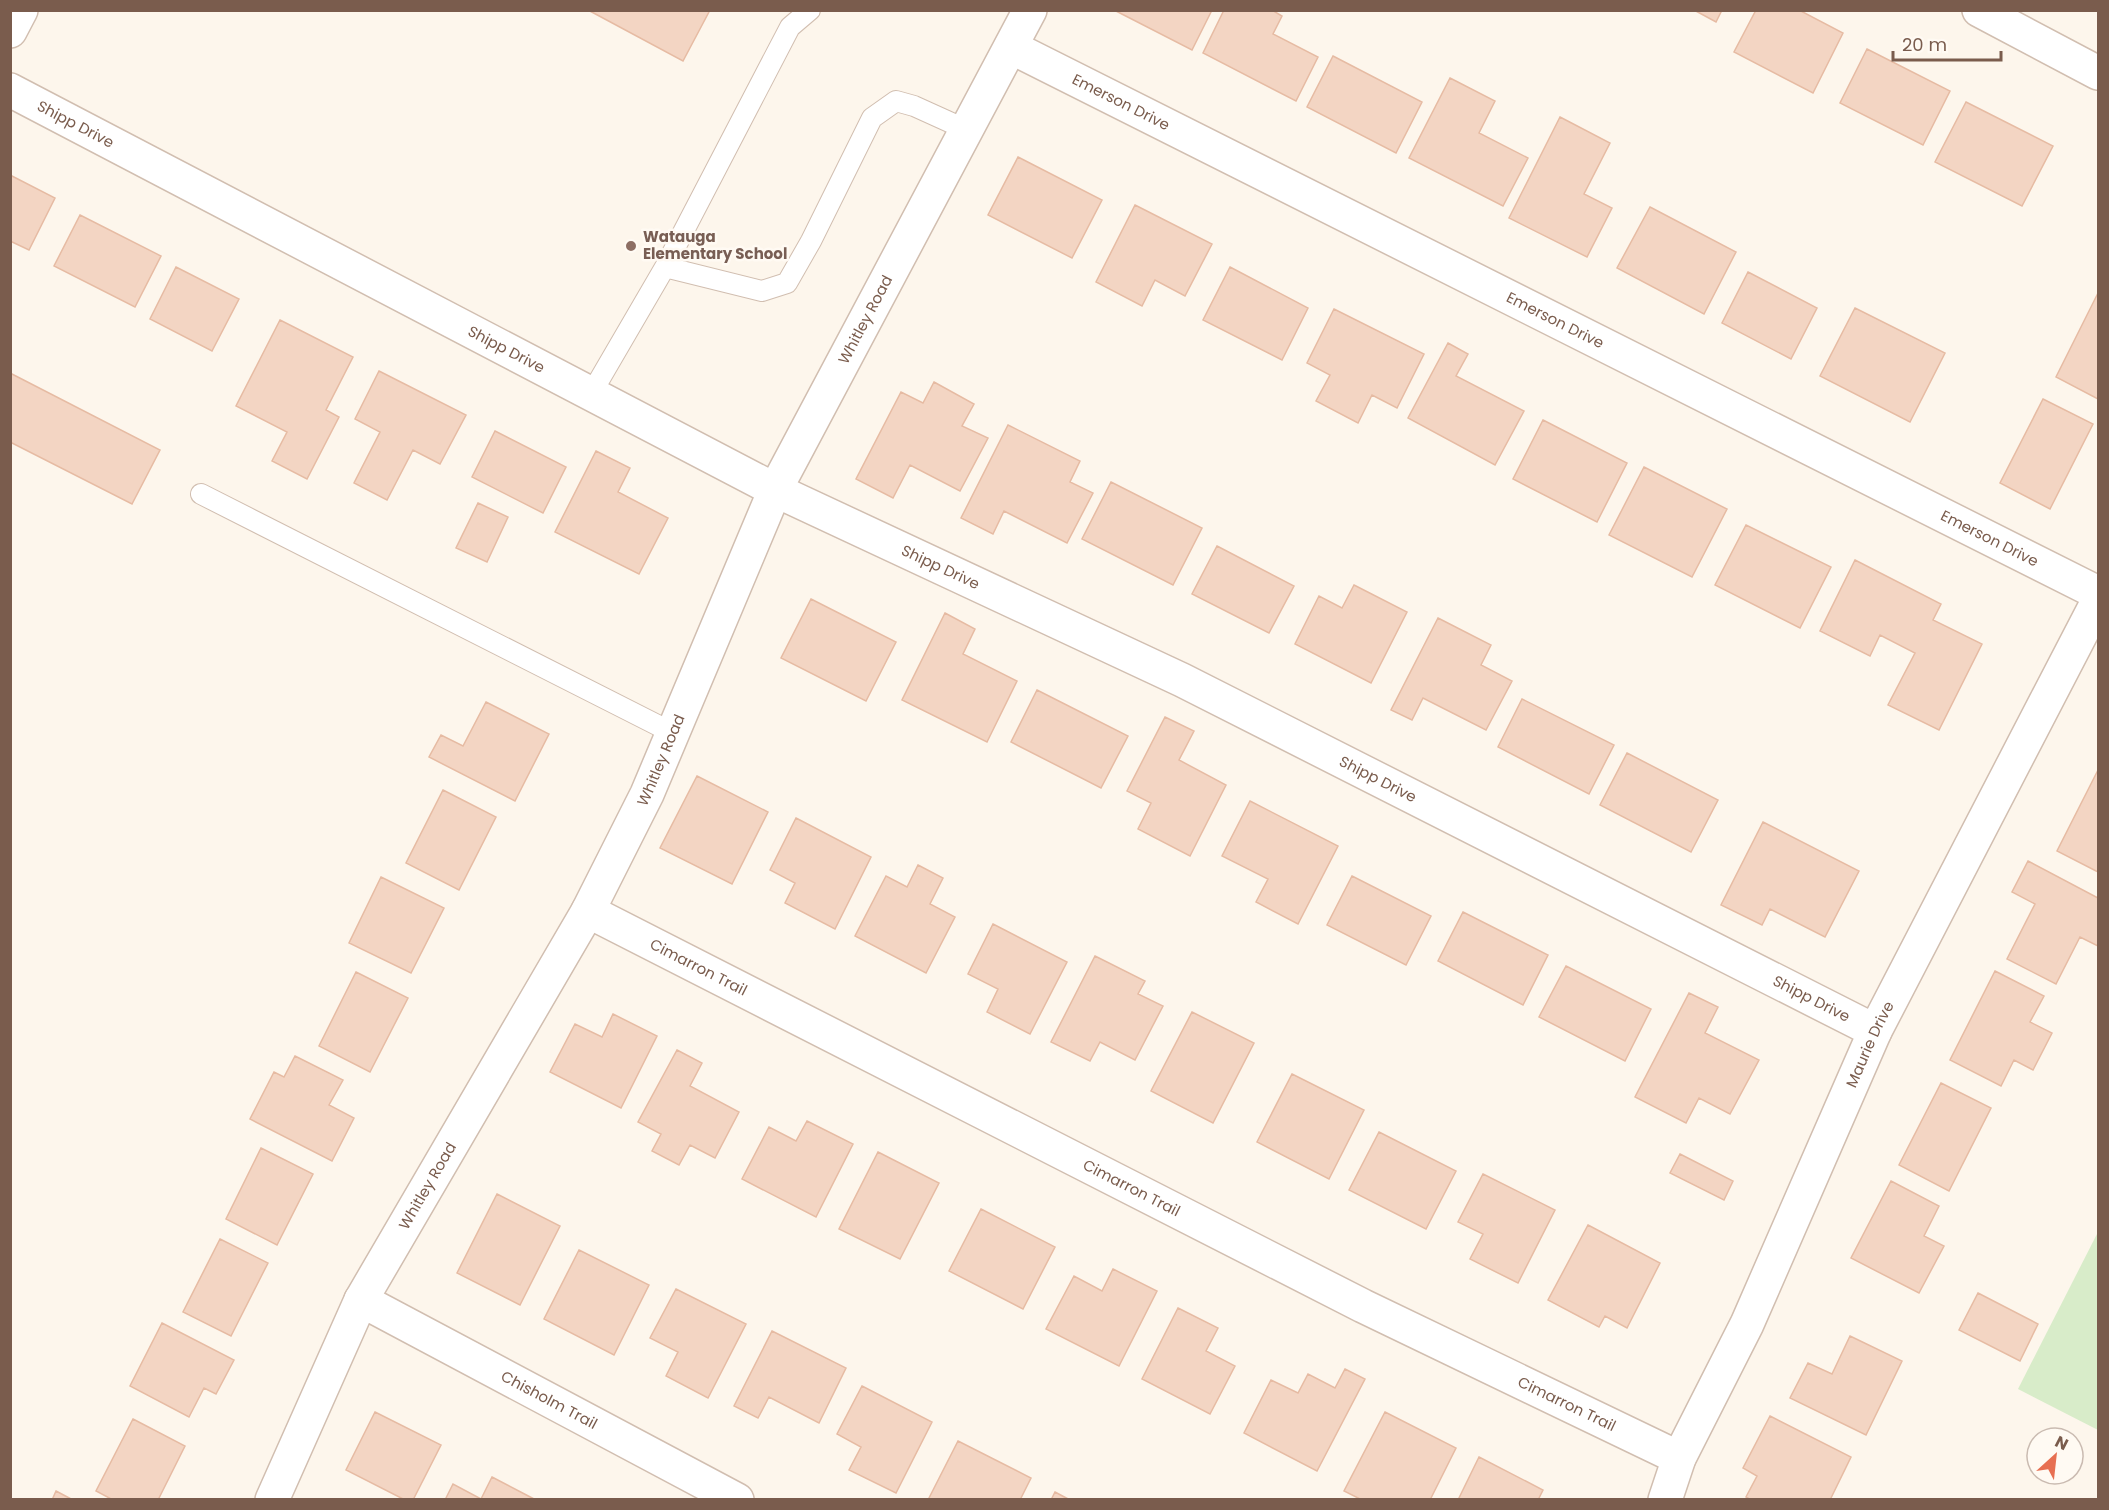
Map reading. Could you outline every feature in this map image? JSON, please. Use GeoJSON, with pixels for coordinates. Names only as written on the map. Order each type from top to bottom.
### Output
{"type":"FeatureCollection","features":[{"type":"Feature","properties":{"kind":"street"},"geometry":{"type":"LineString","coordinates":[[10,31],[21,10]]}},
{"type":"Feature","properties":{"kind":"street","name":"Whitley Road"},"geometry":{"type":"LineString","coordinates":[[272,1500],[361,1300],[588,911],[647,794],[775,490],[1030,10]]}},
{"type":"Feature","properties":{"kind":"street"},"geometry":{"type":"LineString","coordinates":[[1979,10],[2098,73]]}},
{"type":"Feature","properties":{"kind":"street","name":"Emerson Drive"},"geometry":{"type":"LineString","coordinates":[[1011,47],[2098,593]]}},
{"type":"Feature","properties":{"kind":"street","name":"Shipp Drive"},"geometry":{"type":"LineString","coordinates":[[10,90],[775,490],[1182,680],[1875,1031]]}},
{"type":"Feature","properties":{"kind":"street","name":"Maurie Drive"},"geometry":{"type":"LineString","coordinates":[[1665,1500],[1679,1458],[1747,1324],[1875,1031],[2098,601]]}},
{"type":"Feature","properties":{"kind":"street","name":"Cimarron Trail"},"geometry":{"type":"LineString","coordinates":[[588,911],[1363,1306],[1679,1458]]}},
{"type":"Feature","properties":{"kind":"street","name":"Chisholm Trail"},"geometry":{"type":"LineString","coordinates":[[361,1300],[737,1500]]}},
{"type":"Feature","properties":{"kind":"lane"},"geometry":{"type":"LineString","coordinates":[[591,394],[665,267],[790,27],[810,10]]}},
{"type":"Feature","properties":{"kind":"lane"},"geometry":{"type":"LineString","coordinates":[[665,267],[762,291],[787,283],[811,241],[872,118],[896,101],[914,106],[967,130]]}},
{"type":"Feature","properties":{"kind":"lane"},"geometry":{"type":"LineString","coordinates":[[201,494],[673,733]]}},
{"type":"Feature","properties":{"kind":"green space"},"geometry":{"type":"Polygon","coordinates":[[[2098,1232],[2098,1430],[2018,1389],[2098,1232]]]}},
{"type":"Feature","properties":{"kind":"building"},"geometry":{"type":"Polygon","coordinates":[[[588,10],[710,10],[683,61],[588,10]]]}},
{"type":"Feature","properties":{"kind":"building"},"geometry":{"type":"Polygon","coordinates":[[[1114,10],[1212,10],[1192,50],[1114,10]]]}},
{"type":"Feature","properties":{"kind":"building"},"geometry":{"type":"Polygon","coordinates":[[[1224,10],[1272,10],[1282,16],[1273,34],[1318,57],[1296,101],[1203,53],[1224,10]]]}},
{"type":"Feature","properties":{"kind":"building"},"geometry":{"type":"Polygon","coordinates":[[[1694,10],[1722,10],[1716,22],[1694,10]]]}},
{"type":"Feature","properties":{"kind":"building"},"geometry":{"type":"Polygon","coordinates":[[[1756,10],[1799,10],[1843,33],[1813,93],[1734,52],[1756,10]]]}},
{"type":"Feature","properties":{"kind":"building"},"geometry":{"type":"Polygon","coordinates":[[[1867,49],[1950,91],[1923,145],[1840,103],[1867,49]]]}},
{"type":"Feature","properties":{"kind":"building"},"geometry":{"type":"Polygon","coordinates":[[[1333,56],[1422,102],[1396,153],[1307,107],[1333,56]]]}},
{"type":"Feature","properties":{"kind":"building"},"geometry":{"type":"Polygon","coordinates":[[[1450,78],[1495,101],[1479,133],[1528,158],[1503,206],[1409,158],[1450,78]]]}},
{"type":"Feature","properties":{"kind":"building"},"geometry":{"type":"Polygon","coordinates":[[[1966,102],[2053,146],[2022,206],[1935,162],[1966,102]]]}},
{"type":"Feature","properties":{"kind":"building"},"geometry":{"type":"Polygon","coordinates":[[[1560,117],[1610,143],[1584,194],[1612,208],[1587,257],[1509,218],[1560,117]]]}},
{"type":"Feature","properties":{"kind":"building"},"geometry":{"type":"Polygon","coordinates":[[[1018,157],[1102,200],[1072,258],[988,215],[1018,157]]]}},
{"type":"Feature","properties":{"kind":"building"},"geometry":{"type":"Polygon","coordinates":[[[10,175],[55,198],[29,250],[10,241],[10,175]]]}},
{"type":"Feature","properties":{"kind":"building"},"geometry":{"type":"Polygon","coordinates":[[[1135,205],[1212,244],[1185,296],[1155,280],[1142,306],[1096,282],[1135,205]]]}},
{"type":"Feature","properties":{"kind":"building"},"geometry":{"type":"Polygon","coordinates":[[[1650,207],[1736,252],[1704,314],[1617,268],[1650,207]]]}},
{"type":"Feature","properties":{"kind":"building"},"geometry":{"type":"Polygon","coordinates":[[[80,215],[161,256],[135,307],[54,266],[80,215]]]}},
{"type":"Feature","properties":{"kind":"building"},"geometry":{"type":"Polygon","coordinates":[[[176,267],[239,299],[212,351],[150,319],[176,267]]]}},
{"type":"Feature","properties":{"kind":"building"},"geometry":{"type":"Polygon","coordinates":[[[1230,267],[1308,308],[1282,360],[1203,320],[1230,267]]]}},
{"type":"Feature","properties":{"kind":"building"},"geometry":{"type":"Polygon","coordinates":[[[1748,272],[1817,308],[1791,359],[1722,323],[1748,272]]]}},
{"type":"Feature","properties":{"kind":"building"},"geometry":{"type":"Polygon","coordinates":[[[2098,293],[2098,399],[2056,377],[2098,293]]]}},
{"type":"Feature","properties":{"kind":"building"},"geometry":{"type":"Polygon","coordinates":[[[1855,308],[1945,353],[1910,422],[1820,376],[1855,308]]]}},
{"type":"Feature","properties":{"kind":"building"},"geometry":{"type":"Polygon","coordinates":[[[1334,309],[1424,354],[1397,408],[1372,395],[1358,423],[1316,401],[1330,375],[1307,363],[1334,309]]]}},
{"type":"Feature","properties":{"kind":"building"},"geometry":{"type":"Polygon","coordinates":[[[280,320],[353,357],[326,410],[339,417],[307,479],[272,461],[287,432],[236,406],[280,320]]]}},
{"type":"Feature","properties":{"kind":"building"},"geometry":{"type":"Polygon","coordinates":[[[1448,343],[1468,354],[1456,376],[1524,411],[1495,465],[1408,418],[1448,343]]]}},
{"type":"Feature","properties":{"kind":"building"},"geometry":{"type":"Polygon","coordinates":[[[379,371],[466,415],[440,464],[413,450],[387,500],[354,483],[380,432],[355,419],[379,371]]]}},
{"type":"Feature","properties":{"kind":"building"},"geometry":{"type":"Polygon","coordinates":[[[10,373],[160,450],[132,504],[10,442],[10,373]]]}},
{"type":"Feature","properties":{"kind":"building"},"geometry":{"type":"Polygon","coordinates":[[[934,382],[974,404],[962,426],[988,438],[960,491],[910,465],[893,498],[856,479],[901,392],[923,403],[934,382]]]}},
{"type":"Feature","properties":{"kind":"building"},"geometry":{"type":"Polygon","coordinates":[[[2043,399],[2093,424],[2050,509],[2000,483],[2043,399]]]}},
{"type":"Feature","properties":{"kind":"building"},"geometry":{"type":"Polygon","coordinates":[[[1543,420],[1627,463],[1597,522],[1513,479],[1543,420]]]}},
{"type":"Feature","properties":{"kind":"building"},"geometry":{"type":"Polygon","coordinates":[[[1008,425],[1080,461],[1070,482],[1093,493],[1067,543],[1004,511],[993,534],[961,518],[1008,425]]]}},
{"type":"Feature","properties":{"kind":"building"},"geometry":{"type":"Polygon","coordinates":[[[495,431],[566,467],[543,513],[472,477],[495,431]]]}},
{"type":"Feature","properties":{"kind":"building"},"geometry":{"type":"Polygon","coordinates":[[[596,451],[630,468],[618,492],[668,518],[639,574],[555,532],[596,451]]]}},
{"type":"Feature","properties":{"kind":"building"},"geometry":{"type":"Polygon","coordinates":[[[1644,467],[1727,509],[1692,577],[1609,535],[1644,467]]]}},
{"type":"Feature","properties":{"kind":"building"},"geometry":{"type":"Polygon","coordinates":[[[1111,482],[1202,528],[1173,585],[1082,539],[1111,482]]]}},
{"type":"Feature","properties":{"kind":"building"},"geometry":{"type":"Polygon","coordinates":[[[478,503],[508,517],[487,562],[456,548],[478,503]]]}},
{"type":"Feature","properties":{"kind":"building"},"geometry":{"type":"Polygon","coordinates":[[[1746,525],[1831,567],[1800,628],[1715,585],[1746,525]]]}},
{"type":"Feature","properties":{"kind":"building"},"geometry":{"type":"Polygon","coordinates":[[[1217,546],[1294,586],[1269,633],[1192,594],[1217,546]]]}},
{"type":"Feature","properties":{"kind":"building"},"geometry":{"type":"Polygon","coordinates":[[[1855,560],[1941,604],[1933,620],[1982,644],[1939,730],[1888,705],[1915,653],[1880,635],[1870,656],[1820,631],[1855,560]]]}},
{"type":"Feature","properties":{"kind":"building"},"geometry":{"type":"Polygon","coordinates":[[[1354,585],[1407,612],[1371,683],[1295,644],[1319,596],[1342,608],[1354,585]]]}},
{"type":"Feature","properties":{"kind":"building"},"geometry":{"type":"Polygon","coordinates":[[[811,599],[896,642],[866,701],[781,658],[811,599]]]}},
{"type":"Feature","properties":{"kind":"building"},"geometry":{"type":"Polygon","coordinates":[[[945,613],[975,629],[963,654],[1017,681],[987,742],[902,700],[945,613]]]}},
{"type":"Feature","properties":{"kind":"building"},"geometry":{"type":"Polygon","coordinates":[[[1438,618],[1491,645],[1481,665],[1512,681],[1486,730],[1423,698],[1412,720],[1391,710],[1438,618]]]}},
{"type":"Feature","properties":{"kind":"building"},"geometry":{"type":"Polygon","coordinates":[[[1037,690],[1128,736],[1101,788],[1011,742],[1037,690]]]}},
{"type":"Feature","properties":{"kind":"building"},"geometry":{"type":"Polygon","coordinates":[[[1522,699],[1614,745],[1589,794],[1498,747],[1522,699]]]}},
{"type":"Feature","properties":{"kind":"building"},"geometry":{"type":"Polygon","coordinates":[[[486,702],[549,734],[515,801],[429,757],[441,735],[463,746],[486,702]]]}},
{"type":"Feature","properties":{"kind":"building"},"geometry":{"type":"Polygon","coordinates":[[[1165,717],[1194,731],[1179,760],[1226,785],[1190,856],[1138,829],[1151,803],[1127,791],[1165,717]]]}},
{"type":"Feature","properties":{"kind":"building"},"geometry":{"type":"Polygon","coordinates":[[[1627,753],[1718,800],[1691,852],[1600,805],[1627,753]]]}},
{"type":"Feature","properties":{"kind":"building"},"geometry":{"type":"Polygon","coordinates":[[[2098,770],[2098,872],[2057,851],[2098,770]]]}},
{"type":"Feature","properties":{"kind":"building"},"geometry":{"type":"Polygon","coordinates":[[[697,776],[768,812],[732,884],[660,848],[697,776]]]}},
{"type":"Feature","properties":{"kind":"building"},"geometry":{"type":"Polygon","coordinates":[[[443,790],[496,817],[459,890],[406,863],[443,790]]]}},
{"type":"Feature","properties":{"kind":"building"},"geometry":{"type":"Polygon","coordinates":[[[1250,801],[1338,846],[1298,924],[1256,902],[1268,879],[1222,856],[1250,801]]]}},
{"type":"Feature","properties":{"kind":"building"},"geometry":{"type":"Polygon","coordinates":[[[796,818],[871,857],[835,929],[785,903],[795,883],[770,870],[796,818]]]}},
{"type":"Feature","properties":{"kind":"building"},"geometry":{"type":"Polygon","coordinates":[[[1763,822],[1859,871],[1825,937],[1770,909],[1762,925],[1721,905],[1763,822]]]}},
{"type":"Feature","properties":{"kind":"building"},"geometry":{"type":"Polygon","coordinates":[[[2028,861],[2098,898],[2098,946],[2080,937],[2056,984],[2007,959],[2035,904],[2012,892],[2028,861]]]}},
{"type":"Feature","properties":{"kind":"building"},"geometry":{"type":"Polygon","coordinates":[[[918,865],[943,878],[930,904],[955,917],[926,973],[855,936],[886,876],[907,887],[918,865]]]}},
{"type":"Feature","properties":{"kind":"building"},"geometry":{"type":"Polygon","coordinates":[[[1352,876],[1431,916],[1406,965],[1327,925],[1352,876]]]}},
{"type":"Feature","properties":{"kind":"building"},"geometry":{"type":"Polygon","coordinates":[[[381,877],[444,908],[411,973],[349,943],[381,877]]]}},
{"type":"Feature","properties":{"kind":"building"},"geometry":{"type":"Polygon","coordinates":[[[1463,912],[1548,955],[1523,1005],[1438,961],[1463,912]]]}},
{"type":"Feature","properties":{"kind":"building"},"geometry":{"type":"Polygon","coordinates":[[[993,924],[1067,962],[1030,1034],[987,1012],[998,989],[968,974],[993,924]]]}},
{"type":"Feature","properties":{"kind":"building"},"geometry":{"type":"Polygon","coordinates":[[[1095,956],[1145,981],[1138,994],[1163,1006],[1135,1060],[1100,1042],[1090,1061],[1051,1042],[1095,956]]]}},
{"type":"Feature","properties":{"kind":"building"},"geometry":{"type":"Polygon","coordinates":[[[1566,966],[1651,1009],[1625,1061],[1539,1017],[1566,966]]]}},
{"type":"Feature","properties":{"kind":"building"},"geometry":{"type":"Polygon","coordinates":[[[1995,971],[2044,996],[2030,1022],[2052,1033],[2033,1070],[2014,1060],[2001,1086],[1950,1060],[1995,971]]]}},
{"type":"Feature","properties":{"kind":"building"},"geometry":{"type":"Polygon","coordinates":[[[356,972],[408,998],[370,1072],[319,1046],[356,972]]]}},
{"type":"Feature","properties":{"kind":"building"},"geometry":{"type":"Polygon","coordinates":[[[1689,993],[1718,1007],[1705,1033],[1759,1060],[1730,1114],[1699,1098],[1686,1123],[1635,1097],[1689,993]]]}},
{"type":"Feature","properties":{"kind":"building"},"geometry":{"type":"Polygon","coordinates":[[[1192,1012],[1254,1043],[1213,1123],[1151,1091],[1192,1012]]]}},
{"type":"Feature","properties":{"kind":"building"},"geometry":{"type":"Polygon","coordinates":[[[613,1014],[657,1036],[621,1108],[550,1072],[575,1024],[602,1037],[613,1014]]]}},
{"type":"Feature","properties":{"kind":"building"},"geometry":{"type":"Polygon","coordinates":[[[677,1050],[702,1063],[690,1086],[739,1112],[715,1158],[690,1145],[679,1165],[652,1151],[661,1134],[638,1122],[677,1050]]]}},
{"type":"Feature","properties":{"kind":"building"},"geometry":{"type":"Polygon","coordinates":[[[295,1056],[343,1080],[329,1105],[354,1118],[332,1161],[250,1119],[274,1072],[284,1077],[295,1056]]]}},
{"type":"Feature","properties":{"kind":"building"},"geometry":{"type":"Polygon","coordinates":[[[1292,1074],[1364,1110],[1329,1179],[1257,1142],[1292,1074]]]}},
{"type":"Feature","properties":{"kind":"building"},"geometry":{"type":"Polygon","coordinates":[[[1941,1083],[1991,1108],[1949,1191],[1899,1165],[1941,1083]]]}},
{"type":"Feature","properties":{"kind":"building"},"geometry":{"type":"Polygon","coordinates":[[[807,1121],[853,1144],[816,1217],[742,1179],[769,1127],[796,1141],[807,1121]]]}},
{"type":"Feature","properties":{"kind":"building"},"geometry":{"type":"Polygon","coordinates":[[[1379,1132],[1456,1171],[1426,1229],[1349,1190],[1379,1132]]]}},
{"type":"Feature","properties":{"kind":"building"},"geometry":{"type":"Polygon","coordinates":[[[261,1148],[313,1174],[277,1245],[226,1219],[261,1148]]]}},
{"type":"Feature","properties":{"kind":"building"},"geometry":{"type":"Polygon","coordinates":[[[878,1152],[939,1183],[900,1259],[839,1229],[878,1152]]]}},
{"type":"Feature","properties":{"kind":"building"},"geometry":{"type":"Polygon","coordinates":[[[1680,1154],[1733,1181],[1724,1200],[1670,1173],[1680,1154]]]}},
{"type":"Feature","properties":{"kind":"building"},"geometry":{"type":"Polygon","coordinates":[[[1483,1174],[1555,1210],[1518,1283],[1470,1259],[1483,1234],[1458,1222],[1483,1174]]]}},
{"type":"Feature","properties":{"kind":"building"},"geometry":{"type":"Polygon","coordinates":[[[1891,1181],[1939,1206],[1924,1236],[1944,1246],[1919,1293],[1851,1258],[1891,1181]]]}},
{"type":"Feature","properties":{"kind":"building"},"geometry":{"type":"Polygon","coordinates":[[[497,1194],[560,1226],[520,1305],[457,1273],[497,1194]]]}},
{"type":"Feature","properties":{"kind":"building"},"geometry":{"type":"Polygon","coordinates":[[[981,1209],[1055,1247],[1023,1309],[949,1271],[981,1209]]]}},
{"type":"Feature","properties":{"kind":"building"},"geometry":{"type":"Polygon","coordinates":[[[1588,1225],[1660,1263],[1627,1328],[1605,1316],[1599,1327],[1548,1300],[1588,1225]]]}},
{"type":"Feature","properties":{"kind":"building"},"geometry":{"type":"Polygon","coordinates":[[[220,1239],[268,1263],[231,1336],[183,1312],[220,1239]]]}},
{"type":"Feature","properties":{"kind":"building"},"geometry":{"type":"Polygon","coordinates":[[[579,1250],[649,1285],[614,1355],[544,1319],[579,1250]]]}},
{"type":"Feature","properties":{"kind":"building"},"geometry":{"type":"Polygon","coordinates":[[[1113,1269],[1157,1291],[1119,1366],[1046,1329],[1074,1276],[1102,1291],[1113,1269]]]}},
{"type":"Feature","properties":{"kind":"building"},"geometry":{"type":"Polygon","coordinates":[[[676,1289],[746,1324],[708,1398],[666,1376],[678,1352],[650,1338],[676,1289]]]}},
{"type":"Feature","properties":{"kind":"building"},"geometry":{"type":"Polygon","coordinates":[[[1978,1293],[2038,1324],[2020,1361],[1959,1330],[1978,1293]]]}},
{"type":"Feature","properties":{"kind":"building"},"geometry":{"type":"Polygon","coordinates":[[[1178,1308],[1218,1328],[1206,1351],[1235,1366],[1210,1414],[1142,1379],[1178,1308]]]}},
{"type":"Feature","properties":{"kind":"building"},"geometry":{"type":"Polygon","coordinates":[[[162,1323],[234,1360],[216,1394],[204,1388],[189,1417],[130,1386],[162,1323]]]}},
{"type":"Feature","properties":{"kind":"building"},"geometry":{"type":"Polygon","coordinates":[[[772,1331],[846,1368],[819,1423],[769,1397],[758,1418],[734,1406],[772,1331]]]}},
{"type":"Feature","properties":{"kind":"building"},"geometry":{"type":"Polygon","coordinates":[[[1850,1336],[1902,1361],[1866,1435],[1790,1398],[1808,1363],[1832,1374],[1850,1336]]]}},
{"type":"Feature","properties":{"kind":"building"},"geometry":{"type":"Polygon","coordinates":[[[1345,1369],[1365,1379],[1317,1471],[1244,1433],[1271,1380],[1298,1393],[1308,1374],[1335,1388],[1345,1369]]]}},
{"type":"Feature","properties":{"kind":"building"},"geometry":{"type":"Polygon","coordinates":[[[862,1386],[932,1422],[896,1493],[849,1470],[861,1447],[837,1434],[862,1386]]]}},
{"type":"Feature","properties":{"kind":"building"},"geometry":{"type":"Polygon","coordinates":[[[375,1412],[441,1445],[413,1500],[405,1500],[346,1470],[375,1412]]]}},
{"type":"Feature","properties":{"kind":"building"},"geometry":{"type":"Polygon","coordinates":[[[1385,1412],[1456,1448],[1430,1500],[1362,1500],[1344,1491],[1385,1412]]]}},
{"type":"Feature","properties":{"kind":"building"},"geometry":{"type":"Polygon","coordinates":[[[1770,1416],[1851,1457],[1830,1500],[1751,1500],[1746,1497],[1757,1476],[1743,1468],[1770,1416]]]}},
{"type":"Feature","properties":{"kind":"building"},"geometry":{"type":"Polygon","coordinates":[[[133,1419],[185,1446],[158,1500],[113,1500],[96,1491],[133,1419]]]}},
{"type":"Feature","properties":{"kind":"building"},"geometry":{"type":"Polygon","coordinates":[[[958,1441],[1031,1478],[1020,1500],[928,1500],[958,1441]]]}},
{"type":"Feature","properties":{"kind":"building"},"geometry":{"type":"Polygon","coordinates":[[[1479,1457],[1543,1490],[1538,1500],[1458,1500],[1479,1457]]]}},
{"type":"Feature","properties":{"kind":"building"},"geometry":{"type":"Polygon","coordinates":[[[492,1477],[536,1500],[445,1500],[453,1484],[481,1499],[492,1477]]]}},
{"type":"Feature","properties":{"kind":"building"},"geometry":{"type":"Polygon","coordinates":[[[56,1491],[73,1500],[52,1500],[56,1491]]]}},
{"type":"Feature","properties":{"kind":"building"},"geometry":{"type":"Polygon","coordinates":[[[1055,1492],[1070,1500],[1051,1500],[1055,1492]]]}},
{"type":"Feature","properties":{"kind":"place","name":"Watauga Elementary School"},"geometry":{"type":"Point","coordinates":[631,246]}}]}
